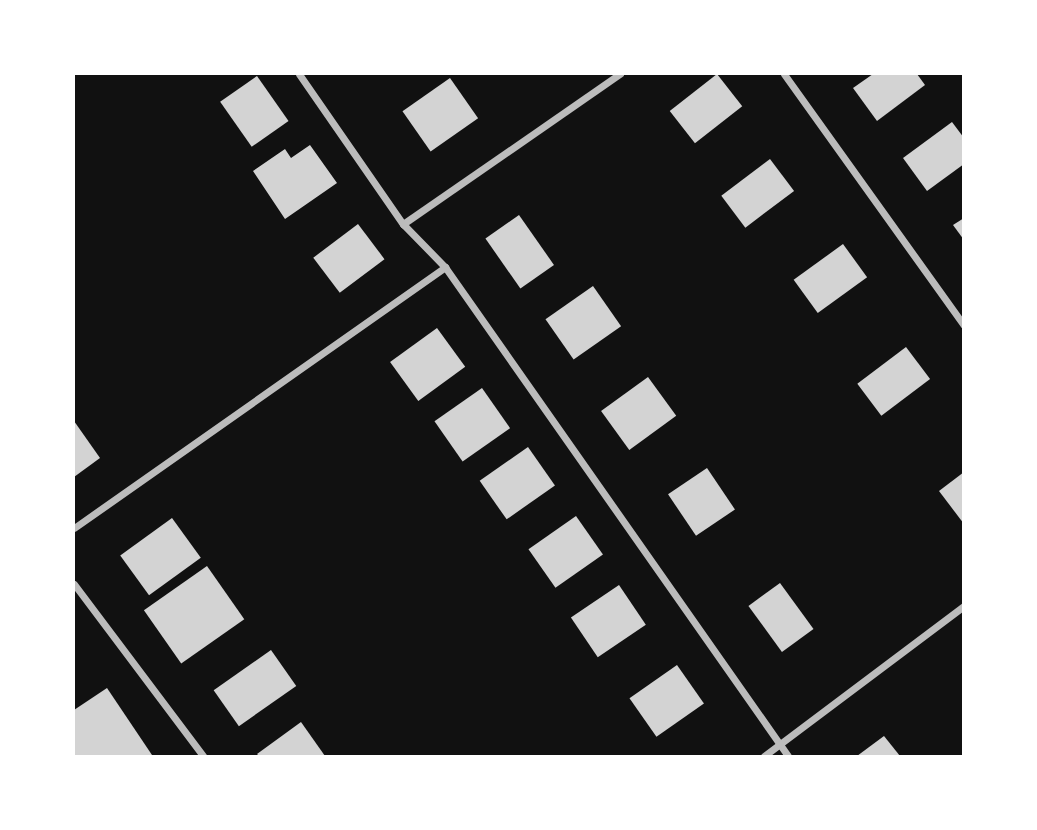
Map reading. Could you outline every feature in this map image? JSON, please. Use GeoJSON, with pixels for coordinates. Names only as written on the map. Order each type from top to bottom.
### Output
{"type":"FeatureCollection","features":[{"type":"Feature","properties":{"kind":"street"},"geometry":{"type":"LineString","coordinates":[[299,74],[403,224],[445,267],[788,757]]}},
{"type":"Feature","properties":{"kind":"street"},"geometry":{"type":"LineString","coordinates":[[403,224],[620,74]]}},
{"type":"Feature","properties":{"kind":"street"},"geometry":{"type":"LineString","coordinates":[[784,74],[964,325]]}},
{"type":"Feature","properties":{"kind":"street"},"geometry":{"type":"LineString","coordinates":[[74,528],[445,267]]}},
{"type":"Feature","properties":{"kind":"street"},"geometry":{"type":"LineString","coordinates":[[74,584],[202,757]]}},
{"type":"Feature","properties":{"kind":"street"},"geometry":{"type":"LineString","coordinates":[[764,757],[964,606]]}},
{"type":"Feature","properties":{"kind":"building"},"geometry":{"type":"Polygon","coordinates":[[[717,74],[742,106],[695,143],[670,111],[717,74]]]}},
{"type":"Feature","properties":{"kind":"building"},"geometry":{"type":"Polygon","coordinates":[[[873,74],[917,74],[925,85],[877,121],[853,88],[873,74]]]}},
{"type":"Feature","properties":{"kind":"building"},"geometry":{"type":"Polygon","coordinates":[[[257,76],[289,121],[252,147],[220,102],[257,76]]]}},
{"type":"Feature","properties":{"kind":"building"},"geometry":{"type":"Polygon","coordinates":[[[450,78],[478,118],[431,151],[402,111],[450,78]]]}},
{"type":"Feature","properties":{"kind":"building"},"geometry":{"type":"Polygon","coordinates":[[[952,122],[964,138],[964,164],[927,191],[903,158],[952,122]]]}},
{"type":"Feature","properties":{"kind":"building"},"geometry":{"type":"Polygon","coordinates":[[[310,145],[337,183],[285,219],[253,171],[285,149],[291,158],[310,145]]]}},
{"type":"Feature","properties":{"kind":"building"},"geometry":{"type":"Polygon","coordinates":[[[770,159],[794,191],[745,228],[721,196],[770,159]]]}},
{"type":"Feature","properties":{"kind":"building"},"geometry":{"type":"Polygon","coordinates":[[[519,215],[554,265],[520,288],[485,239],[519,215]]]}},
{"type":"Feature","properties":{"kind":"building"},"geometry":{"type":"Polygon","coordinates":[[[964,218],[964,240],[953,225],[964,218]]]}},
{"type":"Feature","properties":{"kind":"building"},"geometry":{"type":"Polygon","coordinates":[[[358,224],[384,259],[340,293],[313,258],[358,224]]]}},
{"type":"Feature","properties":{"kind":"building"},"geometry":{"type":"Polygon","coordinates":[[[843,244],[867,277],[818,313],[794,280],[843,244]]]}},
{"type":"Feature","properties":{"kind":"building"},"geometry":{"type":"Polygon","coordinates":[[[593,286],[621,326],[574,359],[545,319],[593,286]]]}},
{"type":"Feature","properties":{"kind":"building"},"geometry":{"type":"Polygon","coordinates":[[[437,328],[465,367],[418,401],[390,362],[437,328]]]}},
{"type":"Feature","properties":{"kind":"building"},"geometry":{"type":"Polygon","coordinates":[[[906,347],[930,379],[881,416],[857,384],[906,347]]]}},
{"type":"Feature","properties":{"kind":"building"},"geometry":{"type":"Polygon","coordinates":[[[648,377],[676,416],[629,450],[601,411],[648,377]]]}},
{"type":"Feature","properties":{"kind":"building"},"geometry":{"type":"Polygon","coordinates":[[[482,388],[510,428],[463,461],[434,421],[482,388]]]}},
{"type":"Feature","properties":{"kind":"building"},"geometry":{"type":"Polygon","coordinates":[[[74,421],[100,458],[74,477],[74,421]]]}},
{"type":"Feature","properties":{"kind":"building"},"geometry":{"type":"Polygon","coordinates":[[[528,447],[555,486],[507,519],[480,481],[528,447]]]}},
{"type":"Feature","properties":{"kind":"building"},"geometry":{"type":"Polygon","coordinates":[[[707,468],[735,509],[696,536],[668,494],[707,468]]]}},
{"type":"Feature","properties":{"kind":"building"},"geometry":{"type":"Polygon","coordinates":[[[964,472],[964,524],[939,491],[964,472]]]}},
{"type":"Feature","properties":{"kind":"building"},"geometry":{"type":"Polygon","coordinates":[[[576,516],[603,555],[555,588],[528,549],[576,516]]]}},
{"type":"Feature","properties":{"kind":"building"},"geometry":{"type":"Polygon","coordinates":[[[172,518],[201,558],[149,595],[120,556],[172,518]]]}},
{"type":"Feature","properties":{"kind":"building"},"geometry":{"type":"Polygon","coordinates":[[[207,566],[244,619],[181,663],[144,610],[207,566]]]}},
{"type":"Feature","properties":{"kind":"building"},"geometry":{"type":"Polygon","coordinates":[[[780,583],[814,629],[782,652],[748,606],[780,583]]]}},
{"type":"Feature","properties":{"kind":"building"},"geometry":{"type":"Polygon","coordinates":[[[619,585],[646,625],[598,657],[571,617],[619,585]]]}},
{"type":"Feature","properties":{"kind":"building"},"geometry":{"type":"Polygon","coordinates":[[[271,650],[296,686],[239,726],[214,690],[271,650]]]}},
{"type":"Feature","properties":{"kind":"building"},"geometry":{"type":"Polygon","coordinates":[[[677,665],[704,704],[656,737],[629,698],[677,665]]]}},
{"type":"Feature","properties":{"kind":"building"},"geometry":{"type":"Polygon","coordinates":[[[107,688],[152,755],[74,755],[74,710],[107,688]]]}},
{"type":"Feature","properties":{"kind":"building"},"geometry":{"type":"Polygon","coordinates":[[[301,722],[325,756],[257,754],[301,722]]]}},
{"type":"Feature","properties":{"kind":"building"},"geometry":{"type":"Polygon","coordinates":[[[884,736],[900,756],[857,756],[884,736]]]}}]}
